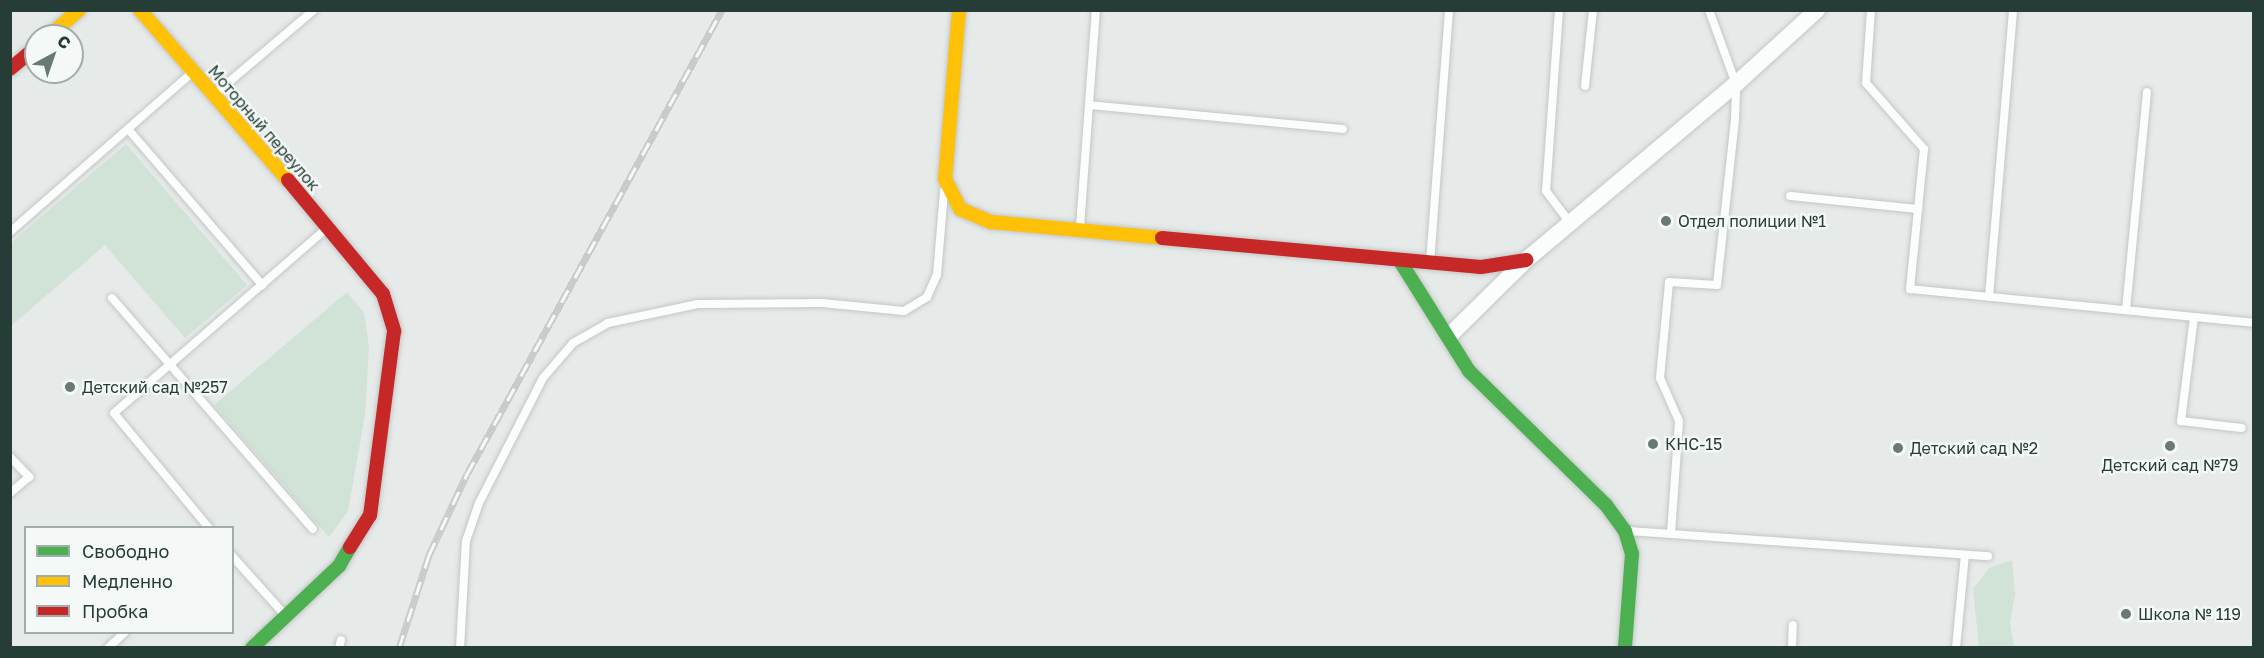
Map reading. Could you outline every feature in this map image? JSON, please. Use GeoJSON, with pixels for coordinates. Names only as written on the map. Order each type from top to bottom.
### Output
{"type":"FeatureCollection","features":[{"type":"Feature","properties":{"kind":"street"},"geometry":{"type":"LineString","coordinates":[[62,24],[78,10]]}},
{"type":"Feature","properties":{"kind":"street","name":"Моторный переулок"},"geometry":{"type":"LineString","coordinates":[[140,10],[363,267],[382,294],[394,331],[370,515],[339,566],[252,648]]}},
{"type":"Feature","properties":{"kind":"street"},"geometry":{"type":"LineString","coordinates":[[959,10],[945,178],[960,210],[991,222],[1400,261],[1470,266],[1526,260]]}},
{"type":"Feature","properties":{"kind":"street"},"geometry":{"type":"LineString","coordinates":[[1449,336],[1526,260],[1736,84],[1817,10]]}},
{"type":"Feature","properties":{"kind":"street"},"geometry":{"type":"LineString","coordinates":[[10,69],[24,57]]}},
{"type":"Feature","properties":{"kind":"street"},"geometry":{"type":"LineString","coordinates":[[1400,261],[1449,336],[1468,371],[1500,406],[1606,505],[1625,531],[1632,554],[1625,648]]}},
{"type":"Feature","properties":{"kind":"street"},"geometry":{"type":"LineString","coordinates":[[1426,300],[1429,275],[1437,264]]}},
{"type":"Feature","properties":{"kind":"street"},"geometry":{"type":"LineString","coordinates":[[1470,266],[1486,281],[1489,299]]}},
{"type":"Feature","properties":{"kind":"street"},"geometry":{"type":"LineString","coordinates":[[1437,318],[1449,324],[1465,318]]}},
{"type":"Feature","properties":{"kind":"lane"},"geometry":{"type":"LineString","coordinates":[[213,95],[314,10]]}},
{"type":"Feature","properties":{"kind":"lane"},"geometry":{"type":"LineString","coordinates":[[1080,231],[1096,10]]}},
{"type":"Feature","properties":{"kind":"lane"},"geometry":{"type":"LineString","coordinates":[[1437,264],[1449,10]]}},
{"type":"Feature","properties":{"kind":"lane"},"geometry":{"type":"LineString","coordinates":[[1559,10],[1546,191],[1570,223]]}},
{"type":"Feature","properties":{"kind":"lane"},"geometry":{"type":"LineString","coordinates":[[1585,86],[1593,10]]}},
{"type":"Feature","properties":{"kind":"lane"},"geometry":{"type":"LineString","coordinates":[[1671,533],[1679,421],[1660,378],[1669,282],[1717,285],[1736,120],[1736,84],[1709,10]]}},
{"type":"Feature","properties":{"kind":"lane"},"geometry":{"type":"LineString","coordinates":[[1871,10],[1866,83],[1924,149],[1911,289],[2253,323]]}},
{"type":"Feature","properties":{"kind":"lane"},"geometry":{"type":"LineString","coordinates":[[1989,297],[2013,10]]}},
{"type":"Feature","properties":{"kind":"lane"},"geometry":{"type":"LineString","coordinates":[[10,232],[194,72]]}},
{"type":"Feature","properties":{"kind":"lane"},"geometry":{"type":"LineString","coordinates":[[2126,310],[2147,92]]}},
{"type":"Feature","properties":{"kind":"lane"},"geometry":{"type":"LineString","coordinates":[[1089,105],[1343,129]]}},
{"type":"Feature","properties":{"kind":"lane"},"geometry":{"type":"LineString","coordinates":[[128,129],[262,285]]}},
{"type":"Feature","properties":{"kind":"lane"},"geometry":{"type":"LineString","coordinates":[[460,648],[466,541],[479,503],[543,378],[573,343],[608,323],[698,304],[822,303],[904,311],[927,297],[937,275],[945,178]]}},
{"type":"Feature","properties":{"kind":"lane"},"geometry":{"type":"LineString","coordinates":[[1790,196],[1918,209]]}},
{"type":"Feature","properties":{"kind":"lane"},"geometry":{"type":"LineString","coordinates":[[207,526],[114,413],[328,227]]}},
{"type":"Feature","properties":{"kind":"lane"},"geometry":{"type":"LineString","coordinates":[[112,298],[313,529]]}},
{"type":"Feature","properties":{"kind":"lane"},"geometry":{"type":"LineString","coordinates":[[2194,317],[2181,421],[2242,428]]}},
{"type":"Feature","properties":{"kind":"lane"},"geometry":{"type":"LineString","coordinates":[[10,457],[29,477],[10,493]]}},
{"type":"Feature","properties":{"kind":"lane"},"geometry":{"type":"LineString","coordinates":[[1625,531],[1988,556]]}},
{"type":"Feature","properties":{"kind":"lane"},"geometry":{"type":"LineString","coordinates":[[1956,648],[1965,555]]}},
{"type":"Feature","properties":{"kind":"lane"},"geometry":{"type":"LineString","coordinates":[[234,558],[287,616]]}},
{"type":"Feature","properties":{"kind":"lane"},"geometry":{"type":"LineString","coordinates":[[1792,648],[1793,625]]}},
{"type":"Feature","properties":{"kind":"lane"},"geometry":{"type":"LineString","coordinates":[[108,648],[124,634]]}},
{"type":"Feature","properties":{"kind":"green space"},"geometry":{"type":"Polygon","coordinates":[[[126,144],[247,285],[185,338],[105,245],[11,326],[11,243],[126,144]]]}},
{"type":"Feature","properties":{"kind":"green space"},"geometry":{"type":"Polygon","coordinates":[[[347,292],[364,313],[369,347],[365,415],[348,511],[329,537],[214,405],[347,292]]]}},
{"type":"Feature","properties":{"kind":"green space"},"geometry":{"type":"Polygon","coordinates":[[[2012,560],[2015,594],[2010,623],[2014,647],[1979,647],[1973,589],[1989,568],[2012,560]]]}},
{"type":"Feature","properties":{"kind":"railway"},"geometry":{"type":"LineString","coordinates":[[399,648],[429,555],[467,474],[722,10]]}},
{"type":"Feature","properties":{"kind":"traffic: fast"},"geometry":{"type":"LineString","coordinates":[[1400,261],[1469,371],[1606,505],[1625,531],[1632,554],[1625,648]]}},
{"type":"Feature","properties":{"kind":"traffic: fast"},"geometry":{"type":"LineString","coordinates":[[252,648],[339,566],[350,547]]}},
{"type":"Feature","properties":{"kind":"traffic: slow"},"geometry":{"type":"LineString","coordinates":[[63,24],[79,10]]}},
{"type":"Feature","properties":{"kind":"traffic: slow"},"geometry":{"type":"LineString","coordinates":[[140,10],[288,180]]}},
{"type":"Feature","properties":{"kind":"traffic: slow"},"geometry":{"type":"LineString","coordinates":[[959,10],[945,179],[960,209],[991,222],[1162,238]]}},
{"type":"Feature","properties":{"kind":"traffic: jam"},"geometry":{"type":"LineString","coordinates":[[10,69],[24,57]]}},
{"type":"Feature","properties":{"kind":"traffic: jam"},"geometry":{"type":"LineString","coordinates":[[288,180],[383,294],[394,331],[370,515],[350,547]]}},
{"type":"Feature","properties":{"kind":"traffic: jam"},"geometry":{"type":"LineString","coordinates":[[1162,238],[1481,267],[1526,260]]}},
{"type":"Feature","properties":{"kind":"place","name":"Отдел полиции №1"},"geometry":{"type":"Point","coordinates":[1666,221]}},
{"type":"Feature","properties":{"kind":"place","name":"Детский сад №257"},"geometry":{"type":"Point","coordinates":[70,387]}},
{"type":"Feature","properties":{"kind":"place","name":"КНС-15"},"geometry":{"type":"Point","coordinates":[1653,444]}},
{"type":"Feature","properties":{"kind":"place","name":"Детский сад №79"},"geometry":{"type":"Point","coordinates":[2170,446]}},
{"type":"Feature","properties":{"kind":"place","name":"Детский сад №2"},"geometry":{"type":"Point","coordinates":[1898,448]}},
{"type":"Feature","properties":{"kind":"place","name":"Школа № 119"},"geometry":{"type":"Point","coordinates":[2126,614]}}]}
